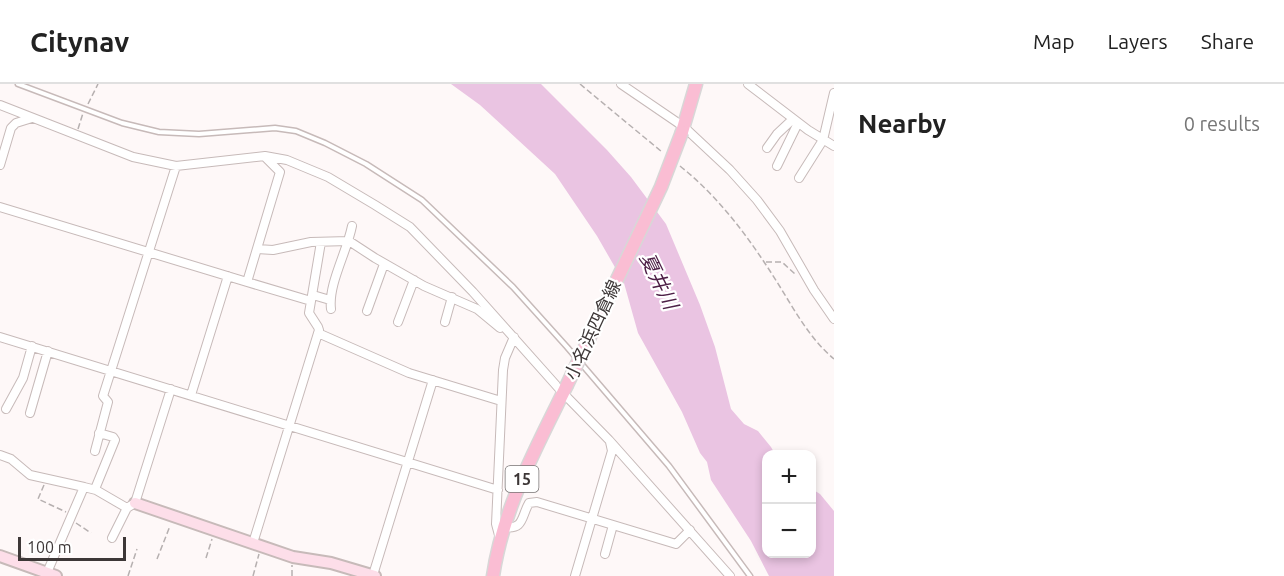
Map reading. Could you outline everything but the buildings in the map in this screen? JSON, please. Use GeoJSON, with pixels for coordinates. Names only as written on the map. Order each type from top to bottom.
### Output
{"type":"FeatureCollection","features":[{"type":"Feature","properties":{"kind":"main road","name":"小名浜四倉線"},"geometry":{"type":"LineString","coordinates":[[493,576],[500,541],[515,494],[660,187],[683,130],[696,84]]}},
{"type":"Feature","properties":{"kind":"street"},"geometry":{"type":"LineString","coordinates":[[621,84],[683,130],[730,170],[757,200],[780,231],[814,290],[834,319]]}},
{"type":"Feature","properties":{"kind":"street"},"geometry":{"type":"LineString","coordinates":[[748,84],[795,121],[834,146]]}},
{"type":"Feature","properties":{"kind":"street"},"geometry":{"type":"LineString","coordinates":[[799,178],[823,140],[834,93]]}},
{"type":"Feature","properties":{"kind":"street"},"geometry":{"type":"LineString","coordinates":[[0,105],[133,157],[176,166],[264,156],[287,160],[328,177],[410,227],[565,390],[730,576]]}},
{"type":"Feature","properties":{"kind":"street"},"geometry":{"type":"LineString","coordinates":[[9,109],[13,127]]}},
{"type":"Feature","properties":{"kind":"street"},"geometry":{"type":"LineString","coordinates":[[0,165],[13,127],[16,123],[32,118]]}},
{"type":"Feature","properties":{"kind":"street"},"geometry":{"type":"LineString","coordinates":[[767,148],[777,134],[795,121]]}},
{"type":"Feature","properties":{"kind":"street"},"geometry":{"type":"LineString","coordinates":[[777,166],[795,121]]}},
{"type":"Feature","properties":{"kind":"street"},"geometry":{"type":"LineString","coordinates":[[247,282],[280,172],[264,156]]}},
{"type":"Feature","properties":{"kind":"street"},"geometry":{"type":"LineString","coordinates":[[95,451],[108,402],[103,396],[147,251],[176,166]]}},
{"type":"Feature","properties":{"kind":"street"},"geometry":{"type":"LineString","coordinates":[[0,207],[330,305],[330,295],[352,226]]}},
{"type":"Feature","properties":{"kind":"street"},"geometry":{"type":"LineString","coordinates":[[257,249],[273,250],[311,242],[349,241],[414,280],[477,309],[511,335]]}},
{"type":"Feature","properties":{"kind":"street"},"geometry":{"type":"LineString","coordinates":[[257,545],[289,425],[318,333],[318,327],[309,313],[321,242]]}},
{"type":"Feature","properties":{"kind":"street"},"geometry":{"type":"LineString","coordinates":[[367,311],[384,264]]}},
{"type":"Feature","properties":{"kind":"street"},"geometry":{"type":"LineString","coordinates":[[192,395],[228,276]]}},
{"type":"Feature","properties":{"kind":"street"},"geometry":{"type":"LineString","coordinates":[[398,322],[414,280]]}},
{"type":"Feature","properties":{"kind":"street"},"geometry":{"type":"LineString","coordinates":[[445,322],[452,297]]}},
{"type":"Feature","properties":{"kind":"street"},"geometry":{"type":"LineString","coordinates":[[318,333],[410,373],[501,401]]}},
{"type":"Feature","properties":{"kind":"street"},"geometry":{"type":"LineString","coordinates":[[500,541],[496,524],[501,401],[505,358],[511,335]]}},
{"type":"Feature","properties":{"kind":"street"},"geometry":{"type":"LineString","coordinates":[[0,337],[498,490]]}},
{"type":"Feature","properties":{"kind":"street"},"geometry":{"type":"LineString","coordinates":[[6,410],[23,378],[32,346]]}},
{"type":"Feature","properties":{"kind":"street"},"geometry":{"type":"LineString","coordinates":[[30,413],[48,351]]}},
{"type":"Feature","properties":{"kind":"street"},"geometry":{"type":"LineString","coordinates":[[0,455],[10,459],[30,475],[95,489],[131,506],[173,516],[293,557],[331,563],[374,576],[433,380]]}},
{"type":"Feature","properties":{"kind":"street"},"geometry":{"type":"LineString","coordinates":[[112,538],[131,506],[171,389]]}},
{"type":"Feature","properties":{"kind":"street"},"geometry":{"type":"LineString","coordinates":[[95,489],[115,440],[113,437],[99,433]]}},
{"type":"Feature","properties":{"kind":"street"},"geometry":{"type":"LineString","coordinates":[[575,576],[612,451],[609,440]]}},
{"type":"Feature","properties":{"kind":"street"},"geometry":{"type":"LineString","coordinates":[[52,575],[49,568],[84,487]]}},
{"type":"Feature","properties":{"kind":"street"},"geometry":{"type":"LineString","coordinates":[[504,527],[513,529],[518,526],[529,503],[537,502],[676,544],[690,530]]}},
{"type":"Feature","properties":{"kind":"street"},"geometry":{"type":"LineString","coordinates":[[605,554],[613,525]]}},
{"type":"Feature","properties":{"kind":"street"},"geometry":{"type":"LineString","coordinates":[[0,556],[52,575]]}},
{"type":"Feature","properties":{"kind":"lane"},"geometry":{"type":"LineString","coordinates":[[18,84],[122,123],[159,132],[199,134],[274,128],[296,131],[366,164],[422,200],[513,286],[567,347],[669,466],[750,576]]}},
{"type":"Feature","properties":{"kind":"path"},"geometry":{"type":"LineString","coordinates":[[580,84],[663,152]]}},
{"type":"Feature","properties":{"kind":"path"},"geometry":{"type":"LineString","coordinates":[[672,160],[691,174],[720,203],[749,239],[813,338],[834,359]]}},
{"type":"Feature","properties":{"kind":"path"},"geometry":{"type":"LineString","coordinates":[[764,262],[782,262],[800,279]]}},
{"type":"Feature","properties":{"kind":"path"},"geometry":{"type":"LineString","coordinates":[[46,479],[38,499],[71,518],[91,533]]}},
{"type":"Feature","properties":{"kind":"path"},"geometry":{"type":"LineString","coordinates":[[157,559],[173,516]]}},
{"type":"Feature","properties":{"kind":"path"},"geometry":{"type":"LineString","coordinates":[[206,558],[215,531]]}},
{"type":"Feature","properties":{"kind":"path"},"geometry":{"type":"LineString","coordinates":[[253,576],[257,545]]}},
{"type":"Feature","properties":{"kind":"path"},"geometry":{"type":"LineString","coordinates":[[128,576],[137,549]]}},
{"type":"Feature","properties":{"kind":"path"},"geometry":{"type":"LineString","coordinates":[[292,576],[293,557]]}},
{"type":"Feature","properties":{"kind":"water","name":"夏井川"},"geometry":{"type":"Polygon","coordinates":[[[451,84],[541,84],[631,177],[666,224],[715,347],[731,409],[744,424],[758,431],[773,450],[762,450],[762,558],[816,558],[816,492],[834,511],[834,576],[769,576],[751,541],[711,480],[707,462],[700,453],[682,412],[638,333],[624,283],[597,236],[555,174],[480,105],[451,84]]]}}]}
